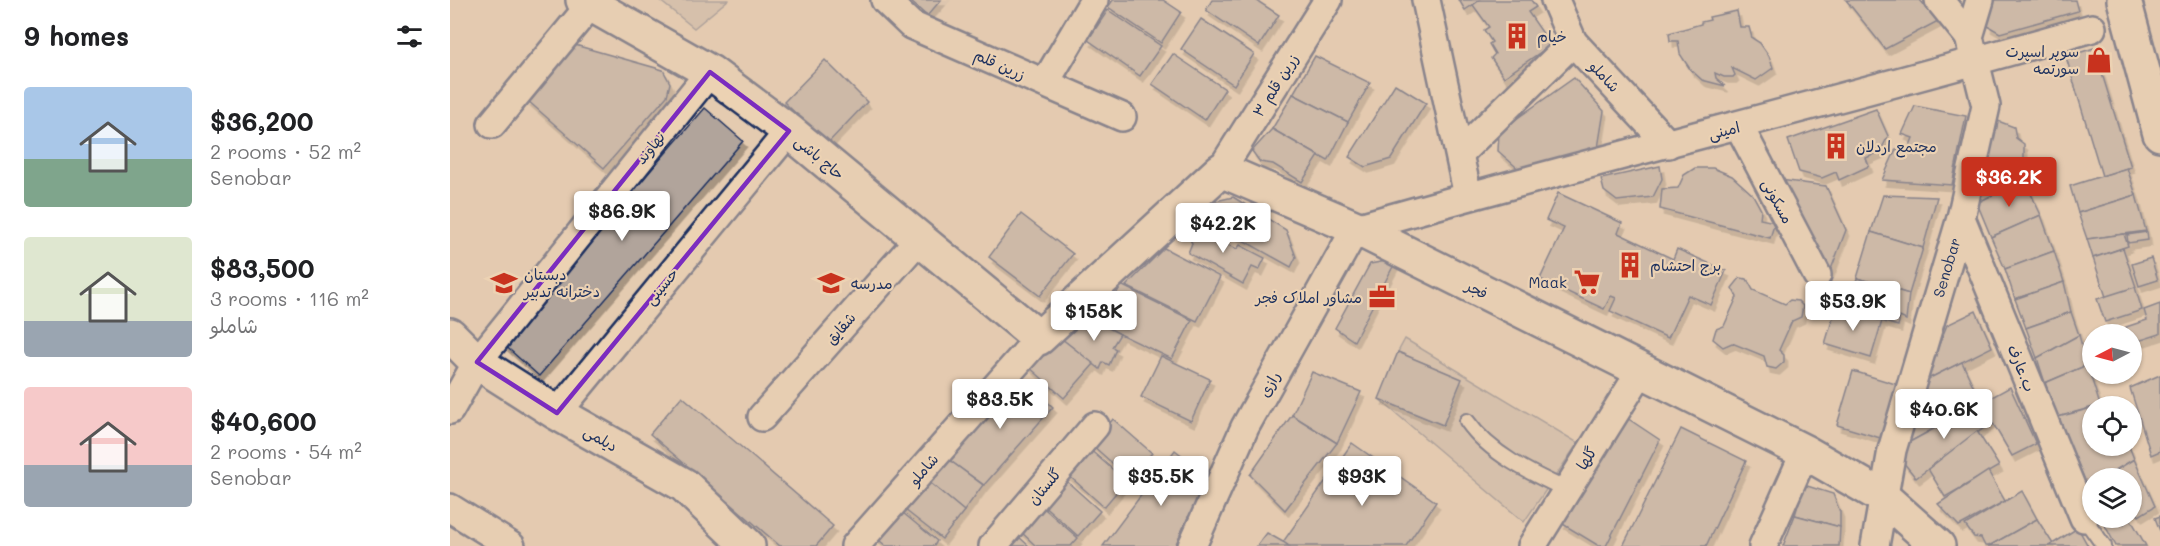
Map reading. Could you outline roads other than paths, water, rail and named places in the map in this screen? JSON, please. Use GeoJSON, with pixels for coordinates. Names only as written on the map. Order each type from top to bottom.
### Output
{"type":"FeatureCollection","features":[{"type":"Feature","properties":{"kind":"street","name":"زرین قلم"},"geometry":{"type":"LineString","coordinates":[[885,0],[911,25],[1122,117]]}},
{"type":"Feature","properties":{"kind":"street"},"geometry":{"type":"LineString","coordinates":[[1045,83],[1094,0]]}},
{"type":"Feature","properties":{"kind":"street","name":"زرین قلم ۳"},"geometry":{"type":"LineString","coordinates":[[1221,170],[1328,0]]}},
{"type":"Feature","properties":{"kind":"street"},"geometry":{"type":"LineString","coordinates":[[1426,0],[1468,196]]}},
{"type":"Feature","properties":{"kind":"street","name":"شاملو"},"geometry":{"type":"LineString","coordinates":[[1555,0],[1573,42],[1668,144]]}},
{"type":"Feature","properties":{"kind":"street"},"geometry":{"type":"LineString","coordinates":[[1939,0],[1972,49]]}},
{"type":"Feature","properties":{"kind":"street"},"geometry":{"type":"LineString","coordinates":[[1972,49],[1980,0]]}},
{"type":"Feature","properties":{"kind":"street"},"geometry":{"type":"LineString","coordinates":[[492,124],[587,2]]}},
{"type":"Feature","properties":{"kind":"street","name":"حاج باشی"},"geometry":{"type":"LineString","coordinates":[[587,2],[710,72],[789,131],[1039,338]]}},
{"type":"Feature","properties":{"kind":"street"},"geometry":{"type":"LineString","coordinates":[[2131,6],[2160,134]]}},
{"type":"Feature","properties":{"kind":"street","name":"امینی"},"geometry":{"type":"LineString","coordinates":[[1356,228],[1468,196],[1739,126],[1972,49],[2092,28]]}},
{"type":"Feature","properties":{"kind":"street"},"geometry":{"type":"LineString","coordinates":[[1460,153],[1573,42]]}},
{"type":"Feature","properties":{"kind":"street","name":"Senobar"},"geometry":{"type":"LineString","coordinates":[[1875,546],[1892,450],[1960,218],[1986,106],[1972,49]]}},
{"type":"Feature","properties":{"kind":"street","name":"نهاوند"},"geometry":{"type":"LineString","coordinates":[[450,410],[477,362],[710,72]]}},
{"type":"Feature","properties":{"kind":"street","name":"مسکونی"},"geometry":{"type":"LineString","coordinates":[[1739,126],[1817,275]]}},
{"type":"Feature","properties":{"kind":"street","name":"حسینی"},"geometry":{"type":"LineString","coordinates":[[557,413],[789,131]]}},
{"type":"Feature","properties":{"kind":"street"},"geometry":{"type":"LineString","coordinates":[[1039,338],[1221,170]]}},
{"type":"Feature","properties":{"kind":"street","name":"فجر"},"geometry":{"type":"LineString","coordinates":[[1221,170],[1356,228],[1805,452],[1882,497],[1938,546]]}},
{"type":"Feature","properties":{"kind":"street","name":"ب.عارف"},"geometry":{"type":"LineString","coordinates":[[1960,218],[2082,513]]}},
{"type":"Feature","properties":{"kind":"street","name":"رازی"},"geometry":{"type":"LineString","coordinates":[[1192,546],[1245,427],[1356,228]]}},
{"type":"Feature","properties":{"kind":"street","name":"شقایق"},"geometry":{"type":"LineString","coordinates":[[762,417],[918,240]]}},
{"type":"Feature","properties":{"kind":"street","name":"دیلمی"},"geometry":{"type":"LineString","coordinates":[[450,335],[477,362],[557,413],[684,486],[748,546]]}},
{"type":"Feature","properties":{"kind":"street","name":"شاملو"},"geometry":{"type":"LineString","coordinates":[[855,546],[1039,338]]}},
{"type":"Feature","properties":{"kind":"street","name":"گلها"},"geometry":{"type":"LineString","coordinates":[[1532,546],[1641,371]]}},
{"type":"Feature","properties":{"kind":"street","name":"گلستان"},"geometry":{"type":"LineString","coordinates":[[993,546],[1095,426]]}},
{"type":"Feature","properties":{"kind":"street"},"geometry":{"type":"LineString","coordinates":[[1763,546],[1805,452]]}},
{"type":"Feature","properties":{"kind":"street"},"geometry":{"type":"LineString","coordinates":[[450,508],[511,546]]}},
{"type":"Feature","properties":{"kind":"lane"},"geometry":{"type":"LineString","coordinates":[[1467,421],[1478,436],[1525,470],[1567,490]]}},
{"type":"Feature","properties":{"kind":"lane"},"geometry":{"type":"LineString","coordinates":[[2091,528],[2104,546]]}},
{"type":"Feature","properties":{"kind":"place","name":"خیام"},"geometry":{"type":"Point","coordinates":[1517,36]}},
{"type":"Feature","properties":{"kind":"place","name":"سوپر اسپرت سورتمه"},"geometry":{"type":"Point","coordinates":[2099,60]}},
{"type":"Feature","properties":{"kind":"place","name":"مجتمع اردلان"},"geometry":{"type":"Point","coordinates":[1836,146]}},
{"type":"Feature","properties":{"kind":"place","name":"برج احتشام"},"geometry":{"type":"Point","coordinates":[1630,265]}},
{"type":"Feature","properties":{"kind":"place","name":"Maak"},"geometry":{"type":"Point","coordinates":[1587,282]}},
{"type":"Feature","properties":{"kind":"place","name":"دبستان دخترانه تدبير"},"geometry":{"type":"Point","coordinates":[504,283]}},
{"type":"Feature","properties":{"kind":"place","name":"مدرسه"},"geometry":{"type":"Point","coordinates":[831,283]}},
{"type":"Feature","properties":{"kind":"place","name":"مشاور املاک فجر"},"geometry":{"type":"Point","coordinates":[1382,297]}}]}
